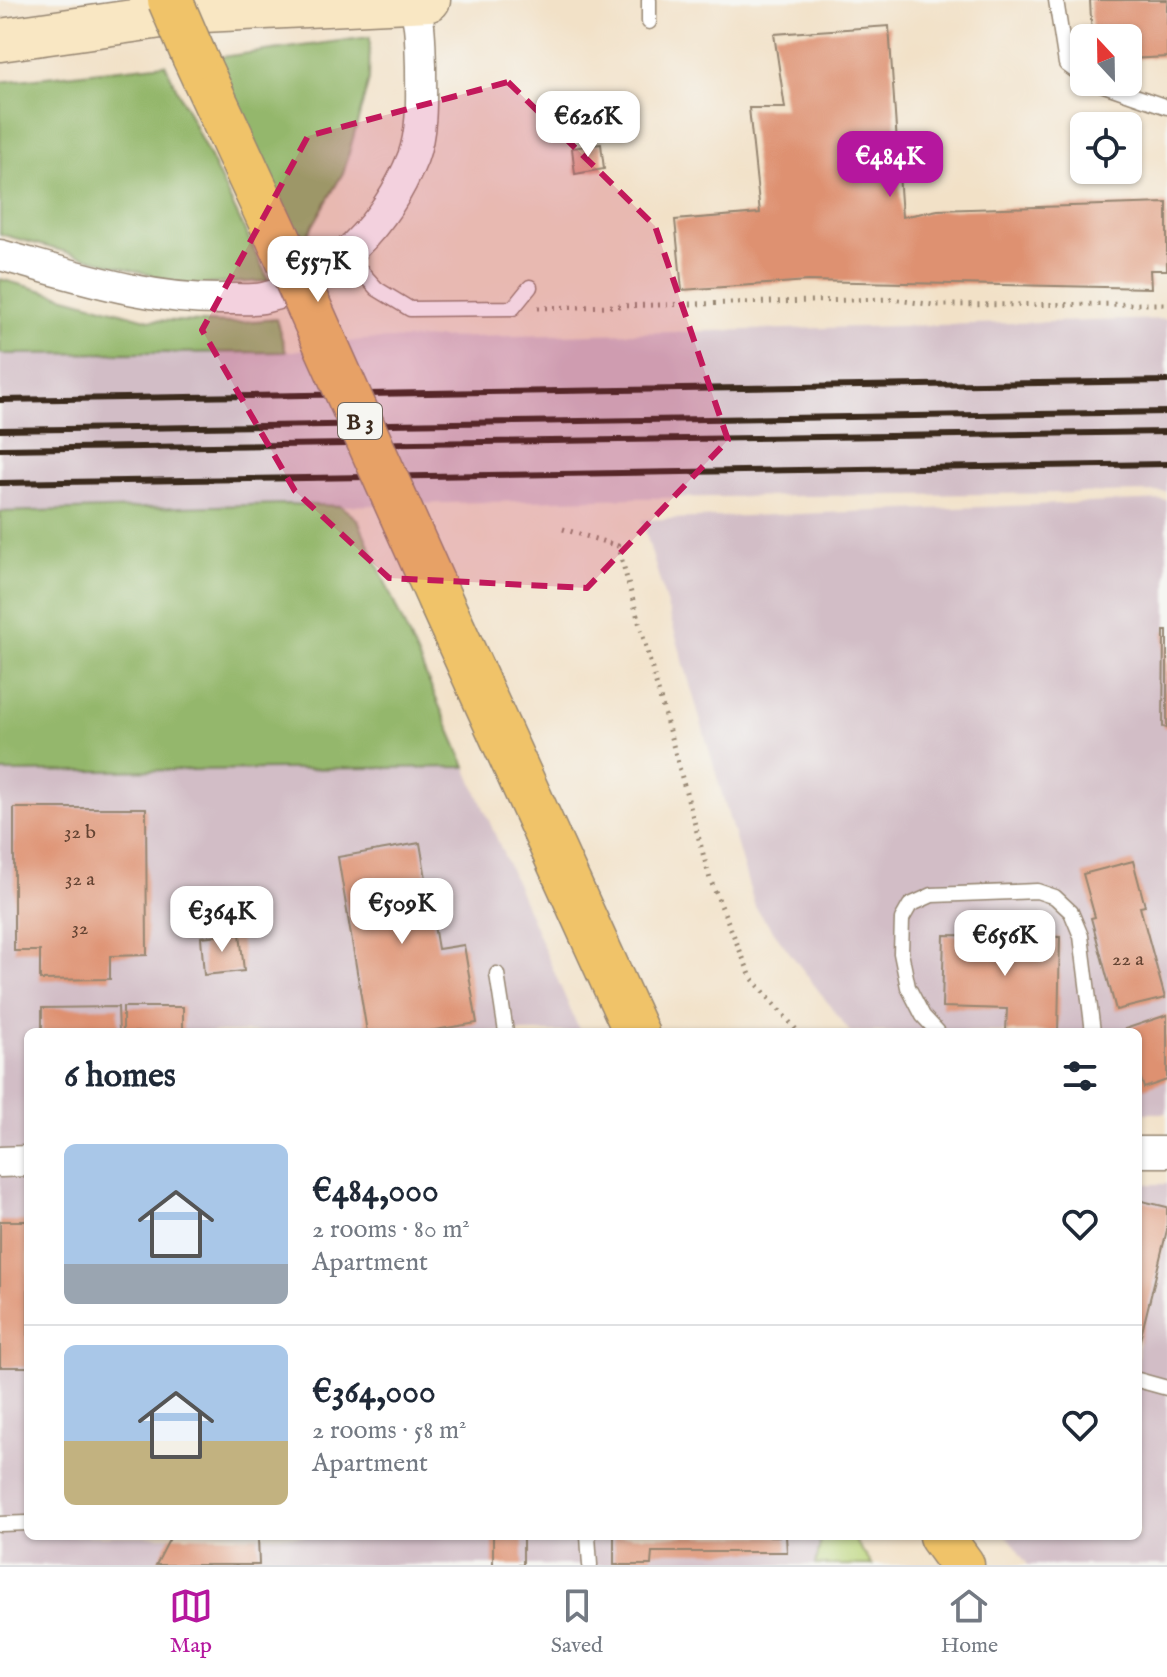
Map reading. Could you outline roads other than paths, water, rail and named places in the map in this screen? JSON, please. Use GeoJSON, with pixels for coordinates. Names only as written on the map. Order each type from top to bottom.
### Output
{"type":"FeatureCollection","features":[{"type":"Feature","properties":{"kind":"main road","name":"B 3"},"geometry":{"type":"LineString","coordinates":[[170,0],[634,1028]]}},
{"type":"Feature","properties":{"kind":"main road"},"geometry":{"type":"LineString","coordinates":[[944,1540],[962,1565]]}},
{"type":"Feature","properties":{"kind":"street"},"geometry":{"type":"LineString","coordinates":[[0,255],[150,295],[211,299],[262,298],[297,285],[346,255],[386,210],[414,154],[422,103],[420,20],[413,0]]}},
{"type":"Feature","properties":{"kind":"street"},"geometry":{"type":"LineString","coordinates":[[0,40],[203,11],[429,0]]}},
{"type":"Feature","properties":{"kind":"street"},"geometry":{"type":"LineString","coordinates":[[1142,1152],[1167,1152]]}},
{"type":"Feature","properties":{"kind":"street"},"geometry":{"type":"LineString","coordinates":[[0,1162],[24,1161]]}},
{"type":"Feature","properties":{"kind":"lane"},"geometry":{"type":"LineString","coordinates":[[649,0],[649,22]]}},
{"type":"Feature","properties":{"kind":"lane"},"geometry":{"type":"LineString","coordinates":[[1056,0],[1066,64],[1070,67]]}},
{"type":"Feature","properties":{"kind":"lane"},"geometry":{"type":"LineString","coordinates":[[1135,96],[1167,107]]}},
{"type":"Feature","properties":{"kind":"lane"},"geometry":{"type":"LineString","coordinates":[[346,255],[377,289],[410,309],[513,308],[530,287]]}},
{"type":"Feature","properties":{"kind":"lane"},"geometry":{"type":"LineString","coordinates":[[934,1028],[923,1016],[908,987],[901,953],[902,919],[910,905],[932,895],[1037,891],[1055,897],[1071,912],[1081,936],[1092,1028]]}},
{"type":"Feature","properties":{"kind":"lane"},"geometry":{"type":"LineString","coordinates":[[497,974],[505,1028]]}},
{"type":"Feature","properties":{"kind":"lane"},"geometry":{"type":"LineString","coordinates":[[1142,1381],[1167,1388]]}},
{"type":"Feature","properties":{"kind":"lane"},"geometry":{"type":"LineString","coordinates":[[0,1524],[24,1523]]}},
{"type":"Feature","properties":{"kind":"lane"},"geometry":{"type":"LineString","coordinates":[[588,1540],[590,1565]]}},
{"type":"Feature","properties":{"kind":"railway"},"geometry":{"type":"LineString","coordinates":[[0,400],[1167,381]]}},
{"type":"Feature","properties":{"kind":"railway"},"geometry":{"type":"LineString","coordinates":[[0,430],[1167,412]]}},
{"type":"Feature","properties":{"kind":"railway"},"geometry":{"type":"LineString","coordinates":[[0,449],[1167,432]]}},
{"type":"Feature","properties":{"kind":"railway"},"geometry":{"type":"LineString","coordinates":[[0,483],[1167,464]]}}]}
